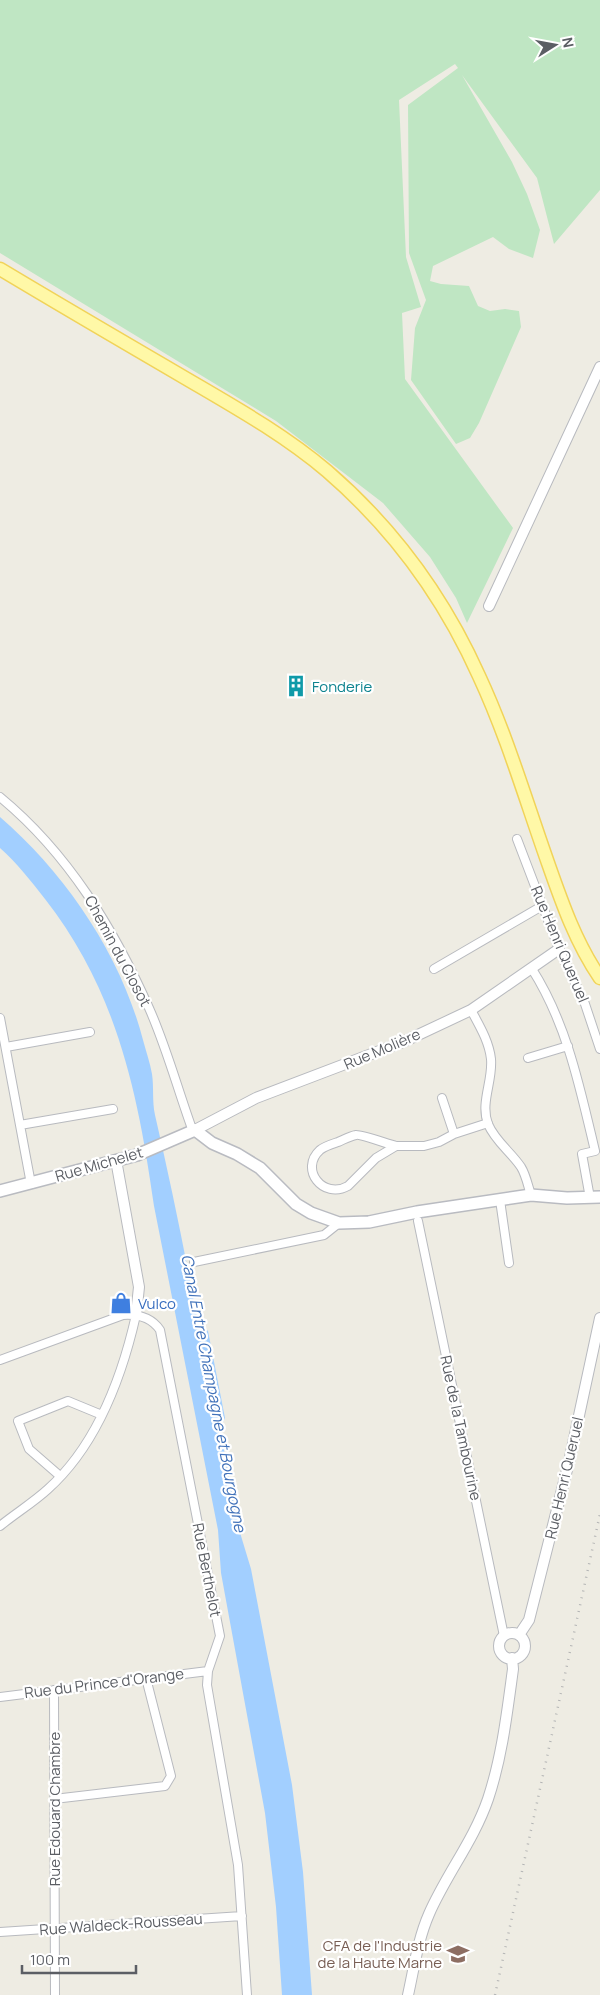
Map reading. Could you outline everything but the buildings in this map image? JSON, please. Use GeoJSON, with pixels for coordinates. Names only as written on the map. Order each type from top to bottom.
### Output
{"type":"FeatureCollection","features":[{"type":"Feature","properties":{"kind":"main road"},"geometry":{"type":"LineString","coordinates":[[0,269],[274,432],[326,471],[376,519],[428,585],[466,648],[494,711],[561,898],[583,950],[600,978]]}},
{"type":"Feature","properties":{"kind":"main road"},"geometry":{"type":"LineString","coordinates":[[195,1130],[212,1143],[237,1154],[260,1168],[296,1204],[311,1213],[338,1223],[369,1222],[417,1212],[531,1195],[595,1197]]}},
{"type":"Feature","properties":{"kind":"main road","name":"Rue Michelet"},"geometry":{"type":"LineString","coordinates":[[0,1191],[137,1155],[195,1130]]}},
{"type":"Feature","properties":{"kind":"street"},"geometry":{"type":"LineString","coordinates":[[489,606],[600,367]]}},
{"type":"Feature","properties":{"kind":"street","name":"Chemin du Closot"},"geometry":{"type":"LineString","coordinates":[[0,797],[32,827],[62,860],[85,889],[106,922],[150,1009],[191,1126],[195,1130]]}},
{"type":"Feature","properties":{"kind":"street","name":"Rue Henri Queruel"},"geometry":{"type":"LineString","coordinates":[[517,839],[559,950],[585,1004],[600,1049]]}},
{"type":"Feature","properties":{"kind":"street"},"geometry":{"type":"LineString","coordinates":[[434,969],[542,906]]}},
{"type":"Feature","properties":{"kind":"street","name":"Rue Molière"},"geometry":{"type":"LineString","coordinates":[[195,1130],[256,1098],[403,1042],[471,1010],[559,950]]}},
{"type":"Feature","properties":{"kind":"street"},"geometry":{"type":"LineString","coordinates":[[532,968],[547,993],[568,1046],[595,1151],[582,1154],[595,1197]]}},
{"type":"Feature","properties":{"kind":"street"},"geometry":{"type":"LineString","coordinates":[[471,1010],[482,1029],[491,1061],[486,1098],[488,1123],[494,1135],[521,1166],[531,1195]]}},
{"type":"Feature","properties":{"kind":"street"},"geometry":{"type":"LineString","coordinates":[[0,1018],[31,1184]]}},
{"type":"Feature","properties":{"kind":"street"},"geometry":{"type":"LineString","coordinates":[[6,1048],[90,1032]]}},
{"type":"Feature","properties":{"kind":"street"},"geometry":{"type":"LineString","coordinates":[[528,1058],[568,1046]]}},
{"type":"Feature","properties":{"kind":"street"},"geometry":{"type":"LineString","coordinates":[[442,1098],[454,1134]]}},
{"type":"Feature","properties":{"kind":"street"},"geometry":{"type":"LineString","coordinates":[[20,1125],[113,1109]]}},
{"type":"Feature","properties":{"kind":"street"},"geometry":{"type":"LineString","coordinates":[[396,1146],[376,1158],[344,1188],[327,1189],[321,1185],[313,1172],[313,1160],[322,1148],[357,1134],[396,1146],[424,1146],[488,1123]]}},
{"type":"Feature","properties":{"kind":"street"},"geometry":{"type":"LineString","coordinates":[[0,1526],[49,1488],[78,1457],[102,1415],[130,1341],[139,1287],[116,1160]]}},
{"type":"Feature","properties":{"kind":"street"},"geometry":{"type":"LineString","coordinates":[[500,1200],[509,1263]]}},
{"type":"Feature","properties":{"kind":"street","name":"Rue de la Tambourine"},"geometry":{"type":"LineString","coordinates":[[418,1221],[504,1636]]}},
{"type":"Feature","properties":{"kind":"street"},"geometry":{"type":"LineString","coordinates":[[194,1262],[324,1235],[338,1223]]}},
{"type":"Feature","properties":{"kind":"street"},"geometry":{"type":"LineString","coordinates":[[0,1360],[123,1315],[136,1314]]}},
{"type":"Feature","properties":{"kind":"street","name":"Rue Berthelot"},"geometry":{"type":"LineString","coordinates":[[136,1314],[155,1324],[160,1330],[220,1636],[208,1671],[207,1685],[238,1866],[247,1995]]}},
{"type":"Feature","properties":{"kind":"street","name":"Rue Henri Queruel"},"geometry":{"type":"LineString","coordinates":[[519,1635],[529,1620],[569,1462],[600,1318]]}},
{"type":"Feature","properties":{"kind":"street"},"geometry":{"type":"LineString","coordinates":[[60,1476],[29,1449],[18,1421],[68,1401],[102,1415]]}},
{"type":"Feature","properties":{"kind":"street"},"geometry":{"type":"LineString","coordinates":[[512,1633],[519,1635],[524,1642],[524,1650],[519,1656],[512,1658],[504,1656],[500,1650],[500,1642],[504,1636],[512,1633]]}},
{"type":"Feature","properties":{"kind":"street"},"geometry":{"type":"LineString","coordinates":[[408,1995],[428,1916],[479,1823],[488,1799],[502,1747],[513,1669],[512,1658]]}},
{"type":"Feature","properties":{"kind":"street","name":"Rue du Prince d'Orange"},"geometry":{"type":"LineString","coordinates":[[0,1697],[208,1671]]}},
{"type":"Feature","properties":{"kind":"street"},"geometry":{"type":"LineString","coordinates":[[54,1799],[165,1786],[171,1776],[146,1678]]}},
{"type":"Feature","properties":{"kind":"street","name":"Rue Edouard Chambre"},"geometry":{"type":"LineString","coordinates":[[54,1690],[55,1995]]}},
{"type":"Feature","properties":{"kind":"street","name":"Rue Waldeck-Rousseau"},"geometry":{"type":"LineString","coordinates":[[0,1932],[242,1916]]}},
{"type":"Feature","properties":{"kind":"green space"},"geometry":{"type":"Polygon","coordinates":[[[0,0],[600,0],[600,190],[554,244],[537,178],[462,75],[512,162],[527,194],[540,230],[533,258],[509,249],[493,237],[433,266],[430,281],[441,284],[469,286],[478,306],[490,311],[505,309],[519,311],[521,327],[479,423],[470,438],[456,444],[411,380],[415,328],[426,300],[409,253],[408,105],[458,68],[455,64],[399,100],[406,257],[421,307],[402,313],[405,379],[513,528],[467,623],[456,598],[430,557],[383,503],[276,421],[0,253],[0,0]]]}},
{"type":"Feature","properties":{"kind":"water","name":"Canal Entre Champagne et Bourgogne"},"geometry":{"type":"Polygon","coordinates":[[[0,817],[47,864],[88,918],[121,977],[133,1008],[149,1061],[153,1079],[155,1115],[198,1323],[208,1331],[225,1418],[220,1428],[238,1526],[251,1569],[292,1785],[303,1872],[312,1995],[282,1995],[276,1907],[265,1813],[221,1573],[218,1530],[131,1083],[107,1007],[90,970],[70,934],[29,879],[0,848],[0,817]]]}},
{"type":"Feature","properties":{"kind":"railway"},"geometry":{"type":"LineString","coordinates":[[495,1995],[600,1514]]}},
{"type":"Feature","properties":{"kind":"place","name":"Fonderie"},"geometry":{"type":"Point","coordinates":[296,686]}},
{"type":"Feature","properties":{"kind":"place","name":"Vulco"},"geometry":{"type":"Point","coordinates":[121,1303]}},
{"type":"Feature","properties":{"kind":"place","name":"CFA de l'Industrie de la Haute Marne"},"geometry":{"type":"Point","coordinates":[458,1954]}}]}
